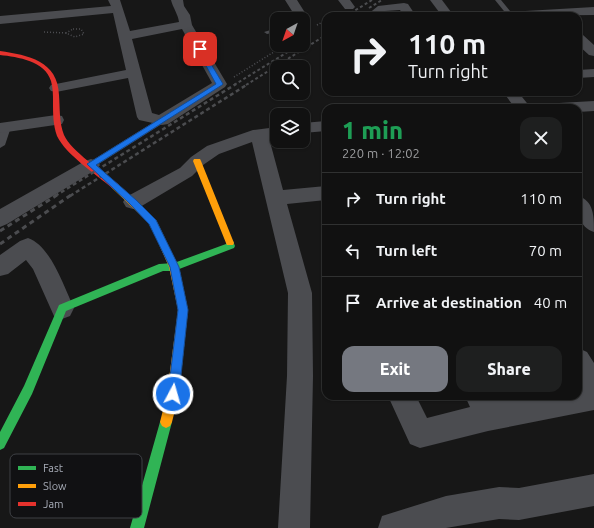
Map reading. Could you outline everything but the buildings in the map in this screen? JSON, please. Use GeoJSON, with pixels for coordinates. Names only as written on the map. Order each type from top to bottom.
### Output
{"type":"FeatureCollection","features":[{"type":"Feature","properties":{"kind":"street"},"geometry":{"type":"LineString","coordinates":[[0,20],[116,4],[145,117],[162,120],[220,84],[186,25],[184,15],[178,6],[177,0]]}},
{"type":"Feature","properties":{"kind":"street"},"geometry":{"type":"LineString","coordinates":[[291,0],[298,12]]}},
{"type":"Feature","properties":{"kind":"street"},"geometry":{"type":"LineString","coordinates":[[436,0],[445,12]]}},
{"type":"Feature","properties":{"kind":"street"},"geometry":{"type":"LineString","coordinates":[[377,12],[382,8],[404,6],[408,12]]}},
{"type":"Feature","properties":{"kind":"street"},"geometry":{"type":"LineString","coordinates":[[582,12],[594,11]]}},
{"type":"Feature","properties":{"kind":"street"},"geometry":{"type":"LineString","coordinates":[[125,36],[186,25]]}},
{"type":"Feature","properties":{"kind":"street"},"geometry":{"type":"LineString","coordinates":[[582,42],[594,52]]}},
{"type":"Feature","properties":{"kind":"street"},"geometry":{"type":"LineString","coordinates":[[0,53],[18,55],[33,60],[43,66],[52,77],[56,88],[56,120],[62,137],[75,152],[91,164],[153,222],[174,267],[183,310],[173,394],[142,509]]}},
{"type":"Feature","properties":{"kind":"street"},"geometry":{"type":"LineString","coordinates":[[56,88],[134,73]]}},
{"type":"Feature","properties":{"kind":"street"},"geometry":{"type":"LineString","coordinates":[[582,74],[594,73]]}},
{"type":"Feature","properties":{"kind":"street"},"geometry":{"type":"LineString","coordinates":[[513,96],[520,104]]}},
{"type":"Feature","properties":{"kind":"street"},"geometry":{"type":"LineString","coordinates":[[3,127],[56,120]]}},
{"type":"Feature","properties":{"kind":"street"},"geometry":{"type":"LineString","coordinates":[[310,127],[322,126]]}},
{"type":"Feature","properties":{"kind":"street"},"geometry":{"type":"LineString","coordinates":[[133,202],[186,172],[197,161],[213,150],[259,134],[270,133]]}},
{"type":"Feature","properties":{"kind":"street"},"geometry":{"type":"LineString","coordinates":[[259,134],[300,293],[300,376],[294,528]]}},
{"type":"Feature","properties":{"kind":"street"},"geometry":{"type":"LineString","coordinates":[[0,444],[28,390],[62,308],[162,267],[174,267],[231,246],[197,161]]}},
{"type":"Feature","properties":{"kind":"street"},"geometry":{"type":"LineString","coordinates":[[0,219],[91,164]]}},
{"type":"Feature","properties":{"kind":"street"},"geometry":{"type":"LineString","coordinates":[[276,198],[322,193]]}},
{"type":"Feature","properties":{"kind":"street"},"geometry":{"type":"LineString","coordinates":[[582,208],[594,224]]}},
{"type":"Feature","properties":{"kind":"street"},"geometry":{"type":"LineString","coordinates":[[0,267],[28,247],[42,264],[62,308]]}},
{"type":"Feature","properties":{"kind":"street"},"geometry":{"type":"LineString","coordinates":[[582,368],[594,388]]}},
{"type":"Feature","properties":{"kind":"street"},"geometry":{"type":"LineString","coordinates":[[582,397],[594,396]]}},
{"type":"Feature","properties":{"kind":"street"},"geometry":{"type":"LineString","coordinates":[[404,400],[420,434],[484,406],[550,400]]}},
{"type":"Feature","properties":{"kind":"street"},"geometry":{"type":"LineString","coordinates":[[394,528],[446,512],[499,503],[519,504],[594,490]]}},
{"type":"Feature","properties":{"kind":"street"},"geometry":{"type":"LineString","coordinates":[[137,528],[140,518]]}},
{"type":"Feature","properties":{"kind":"lane"},"geometry":{"type":"LineString","coordinates":[[498,0],[508,12]]}},
{"type":"Feature","properties":{"kind":"lane"},"geometry":{"type":"LineString","coordinates":[[91,164],[162,120]]}},
{"type":"Feature","properties":{"kind":"lane"},"geometry":{"type":"LineString","coordinates":[[0,144],[3,127]]}},
{"type":"Feature","properties":{"kind":"path"},"geometry":{"type":"LineString","coordinates":[[73,29],[81,30],[84,34],[76,38],[69,37],[66,33],[73,29]]}},
{"type":"Feature","properties":{"kind":"path"},"geometry":{"type":"LineString","coordinates":[[220,84],[226,82],[274,52]]}},
{"type":"Feature","properties":{"kind":"railway"},"geometry":{"type":"LineString","coordinates":[[352,12],[372,0]]}},
{"type":"Feature","properties":{"kind":"railway"},"geometry":{"type":"LineString","coordinates":[[369,8],[382,0]]}},
{"type":"Feature","properties":{"kind":"railway"},"geometry":{"type":"LineString","coordinates":[[246,85],[322,38]]}},
{"type":"Feature","properties":{"kind":"railway"},"geometry":{"type":"LineString","coordinates":[[234,85],[288,52]]}},
{"type":"Feature","properties":{"kind":"railway"},"geometry":{"type":"LineString","coordinates":[[55,196],[236,84]]}},
{"type":"Feature","properties":{"kind":"railway"},"geometry":{"type":"LineString","coordinates":[[70,196],[248,84]]}},
{"type":"Feature","properties":{"kind":"railway"},"geometry":{"type":"LineString","coordinates":[[0,231],[57,195]]}},
{"type":"Feature","properties":{"kind":"railway"},"geometry":{"type":"LineString","coordinates":[[0,244],[71,195]]}},
{"type":"Feature","properties":{"kind":"traffic: fast"},"geometry":{"type":"LineString","coordinates":[[0,444],[28,390],[62,308],[162,267],[174,267],[231,246],[230,243]]}},
{"type":"Feature","properties":{"kind":"traffic: fast"},"geometry":{"type":"LineString","coordinates":[[142,510],[166,422]]}},
{"type":"Feature","properties":{"kind":"traffic: fast"},"geometry":{"type":"LineString","coordinates":[[137,528],[140,518]]}},
{"type":"Feature","properties":{"kind":"traffic: slow"},"geometry":{"type":"LineString","coordinates":[[197,161],[230,243]]}},
{"type":"Feature","properties":{"kind":"traffic: slow"},"geometry":{"type":"LineString","coordinates":[[115,186],[153,222],[174,267],[183,310],[173,394],[166,422]]}},
{"type":"Feature","properties":{"kind":"traffic: jam"},"geometry":{"type":"LineString","coordinates":[[0,53],[27,58],[44,67],[50,73],[54,80],[56,90],[57,119],[61,136],[78,155],[115,186]]}},
{"type":"Feature","properties":{"kind":"route"},"geometry":{"type":"LineString","coordinates":[[173,394],[183,310],[174,267],[153,222],[91,164],[220,84],[200,49]]}}]}
